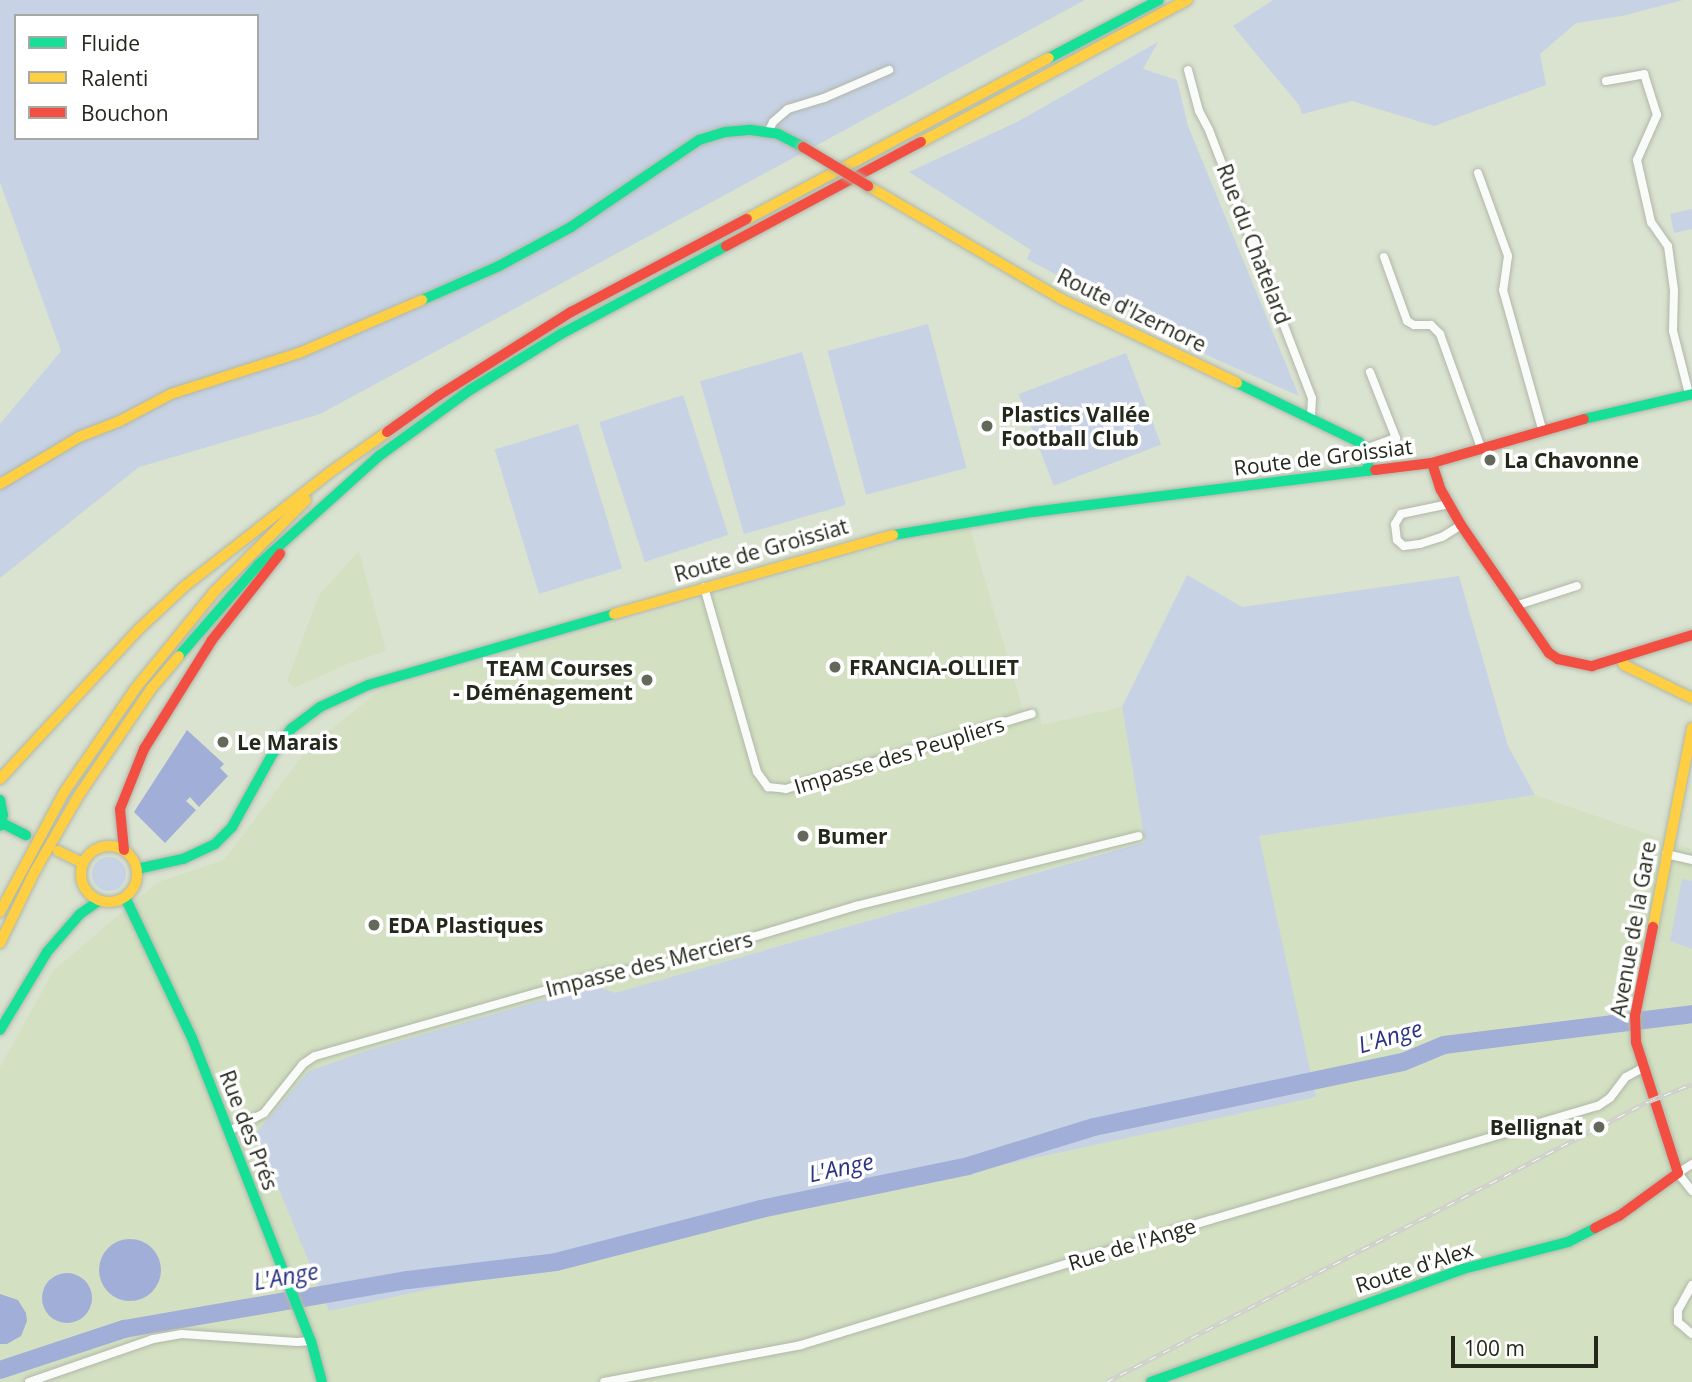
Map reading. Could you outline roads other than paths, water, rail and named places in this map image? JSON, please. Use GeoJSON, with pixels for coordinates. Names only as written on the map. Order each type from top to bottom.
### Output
{"type":"FeatureCollection","features":[{"type":"Feature","properties":{"kind":"main road"},"geometry":{"type":"LineString","coordinates":[[0,779],[139,629],[185,586],[318,481],[488,362],[571,312],[1159,0]]}},
{"type":"Feature","properties":{"kind":"main road"},"geometry":{"type":"LineString","coordinates":[[0,943],[36,871],[79,795],[151,689],[231,593],[315,510],[379,456],[443,408],[550,340],[1187,0]]}},
{"type":"Feature","properties":{"kind":"main road"},"geometry":{"type":"LineString","coordinates":[[0,484],[79,437],[120,421],[171,394],[299,353],[499,266],[571,227],[699,140],[738,131],[768,132]]}},
{"type":"Feature","properties":{"kind":"main road","name":"Route d'Izernore"},"geometry":{"type":"LineString","coordinates":[[768,132],[803,147],[1061,299],[1359,442],[1365,449]]}},
{"type":"Feature","properties":{"kind":"main road","name":"Route de Groissiat"},"geometry":{"type":"LineString","coordinates":[[137,869],[183,859],[215,844],[232,827],[280,742],[304,717],[334,699],[434,665],[838,548],[930,527],[1432,463],[1542,429],[1691,394]]}},
{"type":"Feature","properties":{"kind":"main road"},"geometry":{"type":"LineString","coordinates":[[0,912],[41,833],[86,758],[165,650],[267,537],[328,481],[402,421]]}},
{"type":"Feature","properties":{"kind":"main road"},"geometry":{"type":"LineString","coordinates":[[1365,449],[1369,471]]}},
{"type":"Feature","properties":{"kind":"main road"},"geometry":{"type":"LineString","coordinates":[[1432,463],[1461,525],[1549,653],[1558,659],[1592,666],[1692,635]]}},
{"type":"Feature","properties":{"kind":"main road"},"geometry":{"type":"LineString","coordinates":[[124,850],[102,847],[89,855],[83,863],[81,878],[84,887],[100,900],[115,902],[125,897],[136,883],[137,869],[124,850],[120,827],[123,798],[155,729],[212,640],[315,510]]}},
{"type":"Feature","properties":{"kind":"main road"},"geometry":{"type":"LineString","coordinates":[[1621,658],[1624,666],[1692,698]]}},
{"type":"Feature","properties":{"kind":"main road","name":"Avenue de la Gare"},"geometry":{"type":"LineString","coordinates":[[1678,1173],[1665,1141],[1634,1028],[1636,1004],[1667,854],[1689,763],[1692,728]]}},
{"type":"Feature","properties":{"kind":"main road"},"geometry":{"type":"LineString","coordinates":[[0,800],[3,808],[1,824],[26,835]]}},
{"type":"Feature","properties":{"kind":"main road"},"geometry":{"type":"LineString","coordinates":[[58,851],[83,863]]}},
{"type":"Feature","properties":{"kind":"main road","name":"Rue des Prés"},"geometry":{"type":"LineString","coordinates":[[125,897],[192,1038],[311,1341],[322,1382]]}},
{"type":"Feature","properties":{"kind":"main road"},"geometry":{"type":"LineString","coordinates":[[0,1030],[47,952],[80,914],[100,900]]}},
{"type":"Feature","properties":{"kind":"main road","name":"Route d'Alex"},"geometry":{"type":"LineString","coordinates":[[1151,1382],[1463,1269],[1568,1242],[1619,1216],[1678,1173]]}},
{"type":"Feature","properties":{"kind":"street","name":"Rue du Chatelard"},"geometry":{"type":"LineString","coordinates":[[1188,70],[1199,111],[1209,130],[1312,398],[1311,419]]}},
{"type":"Feature","properties":{"kind":"street"},"geometry":{"type":"LineString","coordinates":[[768,132],[773,122],[788,110],[889,71]]}},
{"type":"Feature","properties":{"kind":"street"},"geometry":{"type":"LineString","coordinates":[[1606,81],[1644,74],[1657,114],[1637,160],[1651,222],[1668,246],[1675,290],[1673,331],[1691,394]]}},
{"type":"Feature","properties":{"kind":"street"},"geometry":{"type":"LineString","coordinates":[[1478,173],[1508,256],[1503,290],[1542,429]]}},
{"type":"Feature","properties":{"kind":"street"},"geometry":{"type":"LineString","coordinates":[[1384,257],[1407,321],[1414,326],[1431,325],[1440,334],[1481,448]]}},
{"type":"Feature","properties":{"kind":"street"},"geometry":{"type":"LineString","coordinates":[[1365,449],[1396,438],[1370,372]]}},
{"type":"Feature","properties":{"kind":"street"},"geometry":{"type":"LineString","coordinates":[[1449,504],[1401,514],[1395,524],[1397,540],[1404,546],[1420,544],[1443,537],[1461,525]]}},
{"type":"Feature","properties":{"kind":"street"},"geometry":{"type":"LineString","coordinates":[[1515,606],[1577,586]]}},
{"type":"Feature","properties":{"kind":"street","name":"Impasse des Peupliers"},"geometry":{"type":"LineString","coordinates":[[704,587],[757,772],[768,787],[786,789],[1032,714]]}},
{"type":"Feature","properties":{"kind":"street","name":"Impasse des Merciers"},"geometry":{"type":"LineString","coordinates":[[229,1131],[264,1113],[303,1064],[315,1056],[609,972],[647,968],[856,906],[1138,836]]}},
{"type":"Feature","properties":{"kind":"street"},"geometry":{"type":"LineString","coordinates":[[1667,854],[1692,860]]}},
{"type":"Feature","properties":{"kind":"street","name":"Rue de l'Ange"},"geometry":{"type":"LineString","coordinates":[[604,1382],[801,1345],[1598,1105],[1610,1098],[1626,1077],[1643,1068]]}},
{"type":"Feature","properties":{"kind":"street"},"geometry":{"type":"LineString","coordinates":[[1692,1164],[1678,1173],[1692,1191]]}},
{"type":"Feature","properties":{"kind":"street"},"geometry":{"type":"LineString","coordinates":[[1692,1284],[1678,1310],[1678,1322],[1692,1334]]}},
{"type":"Feature","properties":{"kind":"street"},"geometry":{"type":"LineString","coordinates":[[29,1382],[153,1339],[182,1334],[311,1341]]}},
{"type":"Feature","properties":{"kind":"water"},"geometry":{"type":"Polygon","coordinates":[[[187,730],[224,764],[220,768],[228,776],[199,807],[190,797],[186,801],[196,810],[165,843],[134,812],[187,730]]]}},
{"type":"Feature","properties":{"kind":"water"},"geometry":{"type":"Polygon","coordinates":[[[124,1239],[136,1239],[152,1248],[159,1258],[159,1282],[152,1292],[136,1301],[124,1301],[113,1296],[104,1287],[99,1276],[99,1264],[104,1253],[113,1244],[124,1239]]]}},
{"type":"Feature","properties":{"kind":"water"},"geometry":{"type":"Polygon","coordinates":[[[67,1273],[85,1280],[92,1298],[85,1316],[67,1323],[49,1316],[42,1298],[49,1280],[67,1273]]]}},
{"type":"Feature","properties":{"kind":"water"},"geometry":{"type":"Polygon","coordinates":[[[0,1294],[18,1300],[26,1313],[27,1321],[21,1336],[7,1344],[0,1344],[0,1294]]]}},
{"type":"Feature","properties":{"kind":"waterway","name":"L'Ange"},"geometry":{"type":"LineString","coordinates":[[0,1370],[124,1329],[408,1280],[556,1262],[761,1209],[968,1166],[1094,1127],[1403,1062],[1444,1045],[1692,1014]]}},
{"type":"Feature","properties":{"kind":"railway"},"geometry":{"type":"LineString","coordinates":[[1106,1382],[1649,1101],[1692,1084]]}},
{"type":"Feature","properties":{"kind":"place","name":"Plastics Vallée Football Club"},"geometry":{"type":"Point","coordinates":[987,426]}},
{"type":"Feature","properties":{"kind":"place","name":"La Chavonne"},"geometry":{"type":"Point","coordinates":[1490,460]}},
{"type":"Feature","properties":{"kind":"place","name":"FRANCIA-OLLIET"},"geometry":{"type":"Point","coordinates":[835,667]}},
{"type":"Feature","properties":{"kind":"place","name":"TEAM Courses - Déménagement"},"geometry":{"type":"Point","coordinates":[647,680]}},
{"type":"Feature","properties":{"kind":"place","name":"Le Marais"},"geometry":{"type":"Point","coordinates":[223,742]}},
{"type":"Feature","properties":{"kind":"place","name":"Bumer"},"geometry":{"type":"Point","coordinates":[803,836]}},
{"type":"Feature","properties":{"kind":"place","name":"EDA Plastiques"},"geometry":{"type":"Point","coordinates":[374,925]}},
{"type":"Feature","properties":{"kind":"place","name":"Bellignat"},"geometry":{"type":"Point","coordinates":[1599,1127]}}]}
